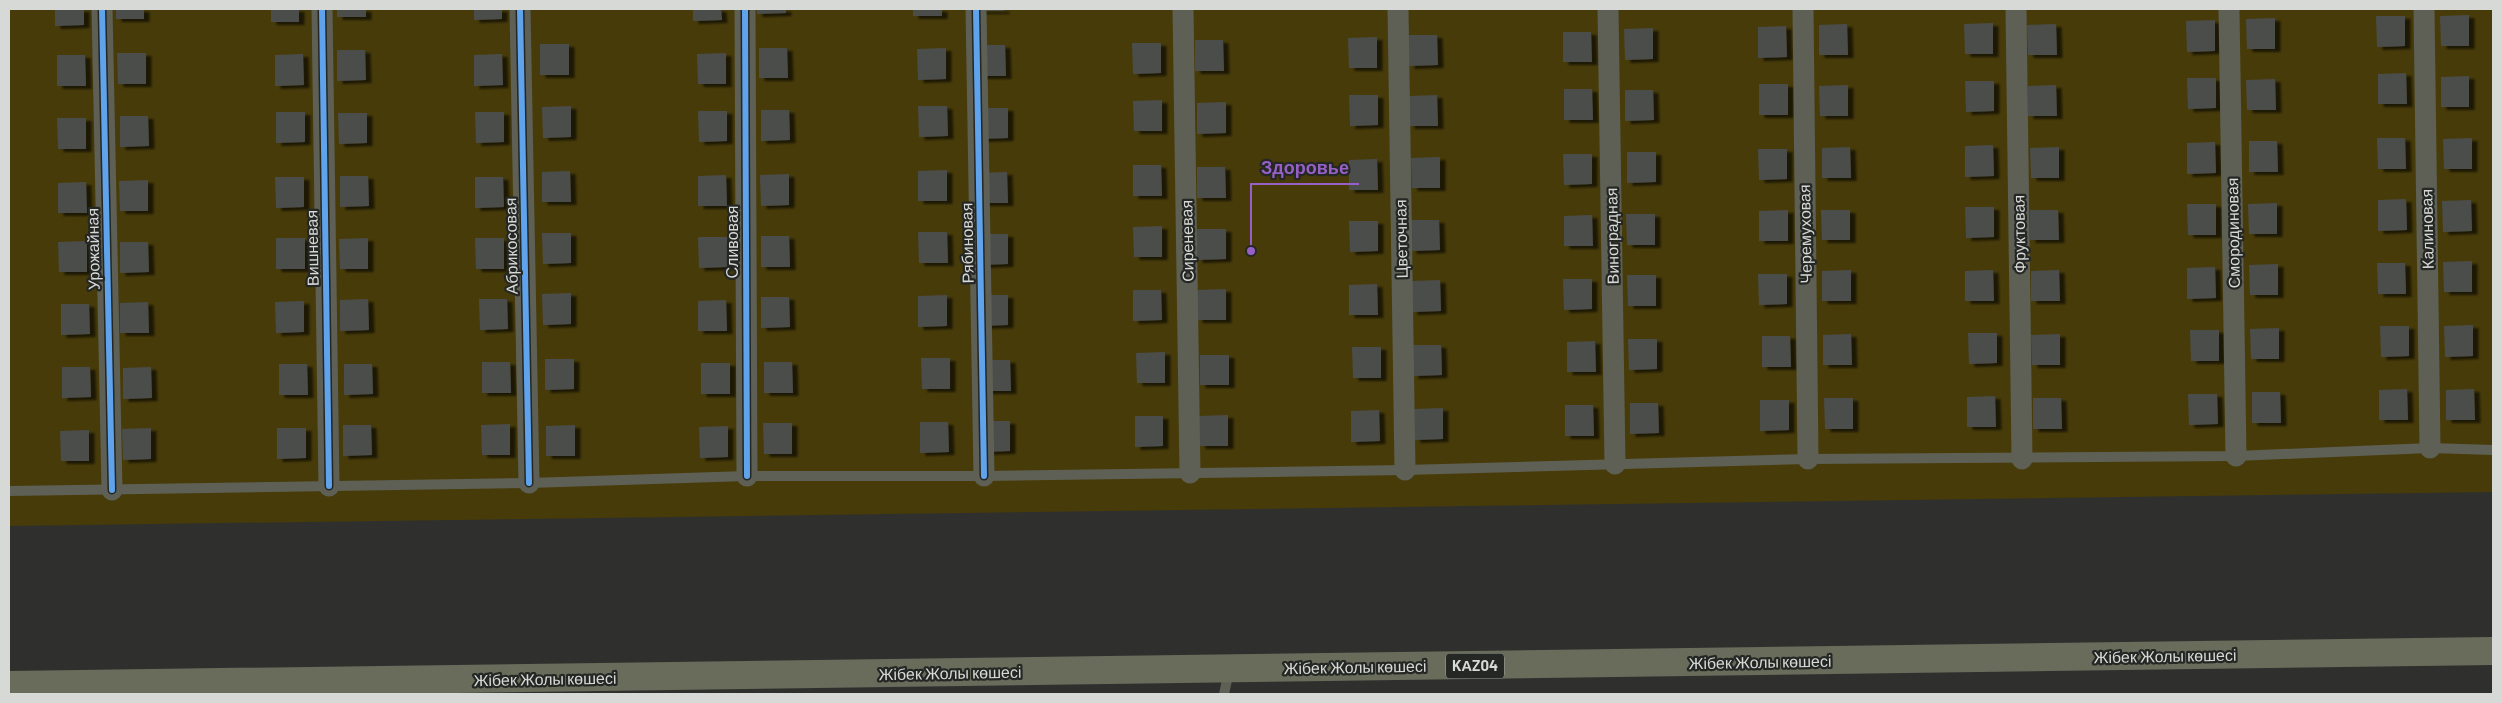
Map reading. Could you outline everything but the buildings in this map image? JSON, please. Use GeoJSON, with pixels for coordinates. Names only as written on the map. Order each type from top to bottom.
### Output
{"type":"FeatureCollection","features":[{"type":"Feature","properties":{"kind":"highway","name":"Жібек Жолы көшесі"},"geometry":{"type":"LineString","coordinates":[[457,680],[1227,682],[2493,651]]}},
{"type":"Feature","properties":{"kind":"highway"},"geometry":{"type":"LineString","coordinates":[[9,685],[457,680]]}},
{"type":"Feature","properties":{"kind":"highway","name":"KАZ04"},"geometry":{"type":"LineString","coordinates":[[406,694],[457,680]]}},
{"type":"Feature","properties":{"kind":"street","name":"Урожайная"},"geometry":{"type":"LineString","coordinates":[[102,9],[112,490]]}},
{"type":"Feature","properties":{"kind":"street","name":"Вишневая"},"geometry":{"type":"LineString","coordinates":[[322,9],[328,486]]}},
{"type":"Feature","properties":{"kind":"street","name":"Абрикосовая"},"geometry":{"type":"LineString","coordinates":[[520,9],[529,483]]}},
{"type":"Feature","properties":{"kind":"street","name":"Сливовая"},"geometry":{"type":"LineString","coordinates":[[745,9],[747,476]]}},
{"type":"Feature","properties":{"kind":"street","name":"Рябиновая"},"geometry":{"type":"LineString","coordinates":[[976,9],[984,476]]}},
{"type":"Feature","properties":{"kind":"street","name":"Сиреневая"},"geometry":{"type":"LineString","coordinates":[[1183,9],[1190,473]]}},
{"type":"Feature","properties":{"kind":"street","name":"Цветочная"},"geometry":{"type":"LineString","coordinates":[[1398,9],[1405,470]]}},
{"type":"Feature","properties":{"kind":"street","name":"Виноградная"},"geometry":{"type":"LineString","coordinates":[[1608,9],[1615,464]]}},
{"type":"Feature","properties":{"kind":"street","name":"Черемуховая"},"geometry":{"type":"LineString","coordinates":[[1802,9],[1808,459]]}},
{"type":"Feature","properties":{"kind":"street","name":"Фруктовая"},"geometry":{"type":"LineString","coordinates":[[2016,9],[2022,459]]}},
{"type":"Feature","properties":{"kind":"street","name":"Смородиновая"},"geometry":{"type":"LineString","coordinates":[[2229,9],[2236,456]]}},
{"type":"Feature","properties":{"kind":"street","name":"Калиновая"},"geometry":{"type":"LineString","coordinates":[[2424,9],[2430,448]]}},
{"type":"Feature","properties":{"kind":"lane"},"geometry":{"type":"LineString","coordinates":[[9,491],[529,483],[747,476],[984,476],[1405,470],[1808,459],[2236,456],[2430,448],[2493,450]]}},
{"type":"Feature","properties":{"kind":"shaded area"},"geometry":{"type":"Polygon","coordinates":[[[9,9],[2493,9],[2493,492],[9,526],[9,9]]]}},
{"type":"Feature","properties":{"kind":"cycle path"},"geometry":{"type":"LineString","coordinates":[[102,9],[112,490]]}},
{"type":"Feature","properties":{"kind":"cycle path"},"geometry":{"type":"LineString","coordinates":[[322,9],[329,486]]}},
{"type":"Feature","properties":{"kind":"cycle path"},"geometry":{"type":"LineString","coordinates":[[520,9],[529,483]]}},
{"type":"Feature","properties":{"kind":"cycle path"},"geometry":{"type":"LineString","coordinates":[[745,9],[747,476]]}},
{"type":"Feature","properties":{"kind":"cycle path"},"geometry":{"type":"LineString","coordinates":[[976,9],[984,476]]}},
{"type":"Feature","properties":{"kind":"place","name":"Здоровье"},"geometry":{"type":"Point","coordinates":[1251,251]}}]}
